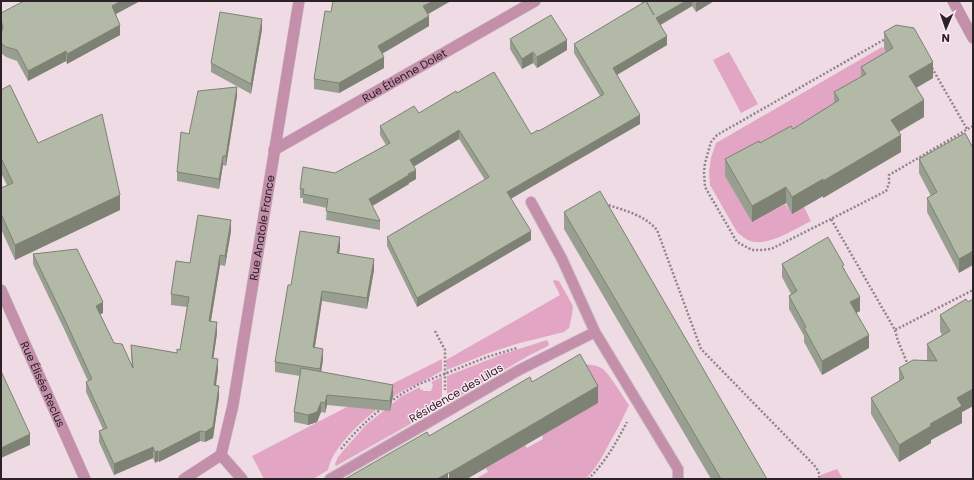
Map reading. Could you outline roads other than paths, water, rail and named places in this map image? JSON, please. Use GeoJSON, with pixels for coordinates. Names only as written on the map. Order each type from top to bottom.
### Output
{"type":"FeatureCollection","features":[{"type":"Feature","properties":{"kind":"street","name":"Rue Anatole France"},"geometry":{"type":"LineString","coordinates":[[221,455],[233,405],[299,1]]}},
{"type":"Feature","properties":{"kind":"street","name":"Rue Étienne Dolet"},"geometry":{"type":"LineString","coordinates":[[274,150],[535,1]]}},
{"type":"Feature","properties":{"kind":"street"},"geometry":{"type":"LineString","coordinates":[[953,1],[973,38]]}},
{"type":"Feature","properties":{"kind":"street","name":"Rue Élisée Reclus"},"geometry":{"type":"LineString","coordinates":[[1,290],[85,479]]}},
{"type":"Feature","properties":{"kind":"street"},"geometry":{"type":"LineString","coordinates":[[184,479],[221,455],[242,479]]}},
{"type":"Feature","properties":{"kind":"lane"},"geometry":{"type":"LineString","coordinates":[[531,202],[562,259],[595,332],[678,469],[678,479]]}},
{"type":"Feature","properties":{"kind":"lane","name":"Résidence des Lilas"},"geometry":{"type":"LineString","coordinates":[[331,479],[519,370],[595,332]]}}]}
